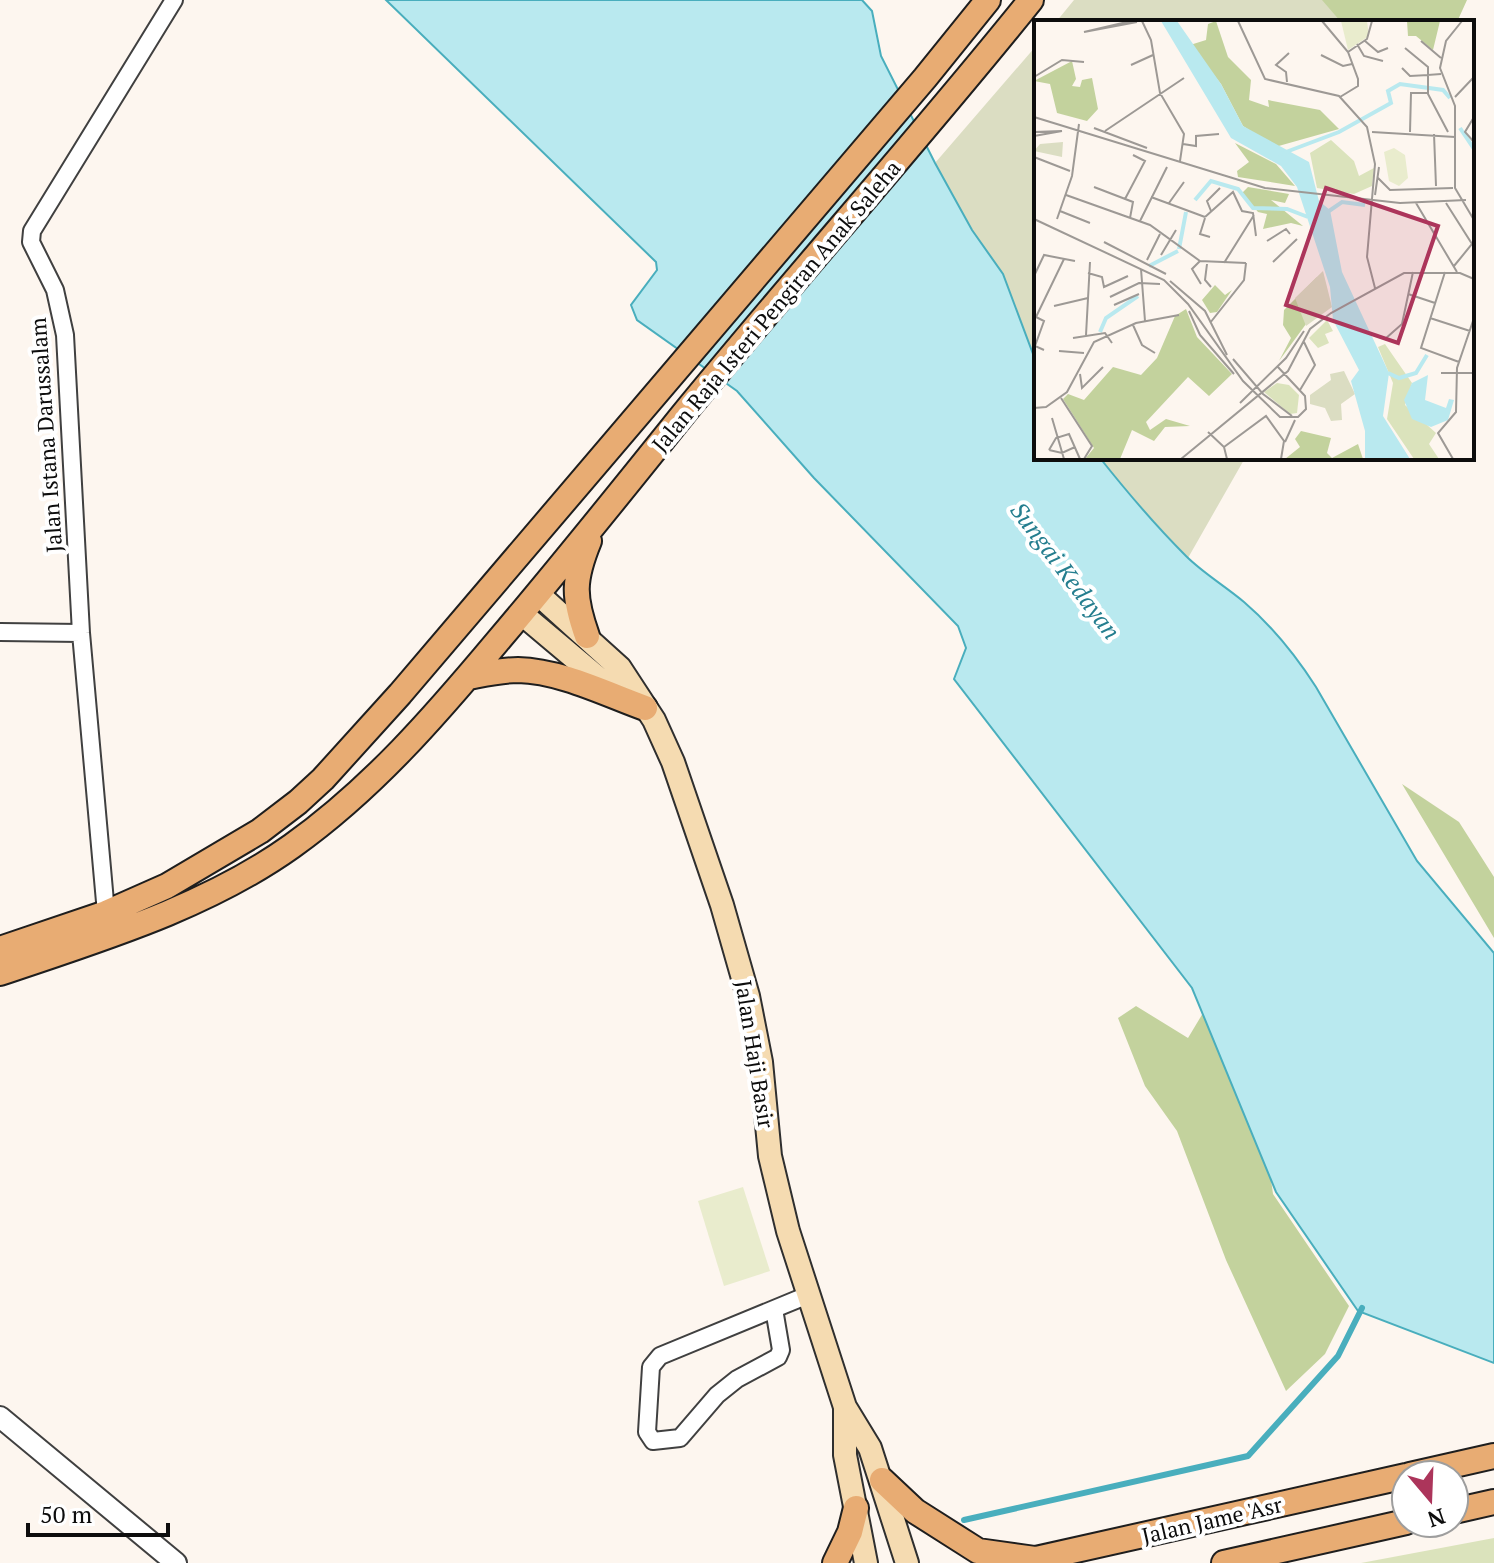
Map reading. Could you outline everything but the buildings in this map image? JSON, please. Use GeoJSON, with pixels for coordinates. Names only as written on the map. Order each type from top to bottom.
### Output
{"type":"FeatureCollection","features":[{"type":"Feature","properties":{"kind":"main road","name":"Jalan Raja Isteri Pengiran Anak Saleha"},"geometry":{"type":"LineString","coordinates":[[0,949],[106,913],[167,886],[218,858],[298,802],[323,779],[490,589],[988,0]]}},
{"type":"Feature","properties":{"kind":"main road","name":"Jalan Raja Isteri Pengiran Anak Saleha"},"geometry":{"type":"LineString","coordinates":[[0,973],[156,918],[245,875],[326,821],[382,772],[522,614],[710,382],[1031,0]]}},
{"type":"Feature","properties":{"kind":"main road"},"geometry":{"type":"LineString","coordinates":[[587,636],[576,607],[576,581],[598,520]]}},
{"type":"Feature","properties":{"kind":"main road","name":"Jalan Haji Basir"},"geometry":{"type":"LineString","coordinates":[[507,568],[620,668],[662,735],[673,762],[737,952],[756,1028],[773,1171],[808,1295],[845,1407],[870,1448],[882,1480],[907,1563]]}},
{"type":"Feature","properties":{"kind":"main road","name":"Jalan Haji Basir"},"geometry":{"type":"LineString","coordinates":[[490,589],[604,683],[645,708]]}},
{"type":"Feature","properties":{"kind":"main road"},"geometry":{"type":"LineString","coordinates":[[468,677],[509,671],[534,672],[645,708]]}},
{"type":"Feature","properties":{"kind":"main road","name":"Jalan Haji Basir"},"geometry":{"type":"LineString","coordinates":[[845,1407],[845,1455],[866,1563]]}},
{"type":"Feature","properties":{"kind":"main road","name":"Jalan Jame 'Asr"},"geometry":{"type":"LineString","coordinates":[[1470,1462],[1494,1456]]}},
{"type":"Feature","properties":{"kind":"main road"},"geometry":{"type":"LineString","coordinates":[[882,1480],[915,1511],[978,1551],[1027,1561]]}},
{"type":"Feature","properties":{"kind":"main road","name":"Jalan Jame 'Asr"},"geometry":{"type":"LineString","coordinates":[[1027,1561],[1111,1553],[1390,1481]]}},
{"type":"Feature","properties":{"kind":"main road"},"geometry":{"type":"LineString","coordinates":[[1470,1507],[1494,1502]]}},
{"type":"Feature","properties":{"kind":"main road"},"geometry":{"type":"LineString","coordinates":[[835,1563],[850,1532],[856,1508]]}},
{"type":"Feature","properties":{"kind":"main road","name":"Jalan Jame 'Asr"},"geometry":{"type":"LineString","coordinates":[[1224,1563],[1390,1526]]}},
{"type":"Feature","properties":{"kind":"street","name":"Jalan Istana Darussalam"},"geometry":{"type":"LineString","coordinates":[[106,913],[81,633],[65,335],[55,290],[31,242],[32,231],[174,0]]}},
{"type":"Feature","properties":{"kind":"street"},"geometry":{"type":"LineString","coordinates":[[0,632],[81,633]]}},
{"type":"Feature","properties":{"kind":"street"},"geometry":{"type":"LineString","coordinates":[[774,1309],[781,1350],[778,1357],[737,1379],[717,1395],[680,1438],[653,1441],[649,1438],[651,1367],[654,1360],[774,1309],[808,1295]]}},
{"type":"Feature","properties":{"kind":"street"},"geometry":{"type":"LineString","coordinates":[[0,1417],[176,1563]]}},
{"type":"Feature","properties":{"kind":"green space"},"geometry":{"type":"Polygon","coordinates":[[[1074,0],[1322,0],[1339,20],[1058,20],[1074,0]]]}},
{"type":"Feature","properties":{"kind":"green space"},"geometry":{"type":"Polygon","coordinates":[[[1282,0],[1467,0],[1458,20],[1287,20],[1282,0]]]}},
{"type":"Feature","properties":{"kind":"green space"},"geometry":{"type":"Polygon","coordinates":[[[1034,48],[1034,357],[1003,274],[972,230],[935,163],[1034,48]]]}},
{"type":"Feature","properties":{"kind":"green space"},"geometry":{"type":"Polygon","coordinates":[[[1102,460],[1244,460],[1188,558],[1102,460]]]}},
{"type":"Feature","properties":{"kind":"green space"},"geometry":{"type":"Polygon","coordinates":[[[1402,784],[1459,822],[1494,877],[1494,938],[1402,784]]]}},
{"type":"Feature","properties":{"kind":"green space"},"geometry":{"type":"Polygon","coordinates":[[[1136,1006],[1188,1038],[1206,1008],[1263,1122],[1273,1194],[1349,1306],[1325,1354],[1286,1391],[1226,1260],[1177,1131],[1145,1086],[1118,1018],[1136,1006]]]}},
{"type":"Feature","properties":{"kind":"green space"},"geometry":{"type":"Polygon","coordinates":[[[743,1187],[770,1271],[724,1286],[698,1201],[743,1187]]]}},
{"type":"Feature","properties":{"kind":"green space"},"geometry":{"type":"Polygon","coordinates":[[[1494,1538],[1494,1563],[1361,1563],[1494,1538]]]}},
{"type":"Feature","properties":{"kind":"water","name":"Sungai Kedayan"},"geometry":{"type":"Polygon","coordinates":[[[386,0],[862,0],[872,11],[881,56],[972,230],[1003,274],[1034,357],[1034,460],[1102,460],[1186,556],[1244,602],[1274,631],[1316,687],[1417,861],[1494,953],[1494,1363],[1358,1311],[1276,1192],[1192,988],[954,679],[966,648],[958,626],[814,478],[737,391],[637,320],[631,305],[657,270],[656,262],[386,0]]]}},
{"type":"Feature","properties":{"kind":"waterway"},"geometry":{"type":"LineString","coordinates":[[964,1520],[1248,1456],[1338,1356],[1362,1308]]}}]}
